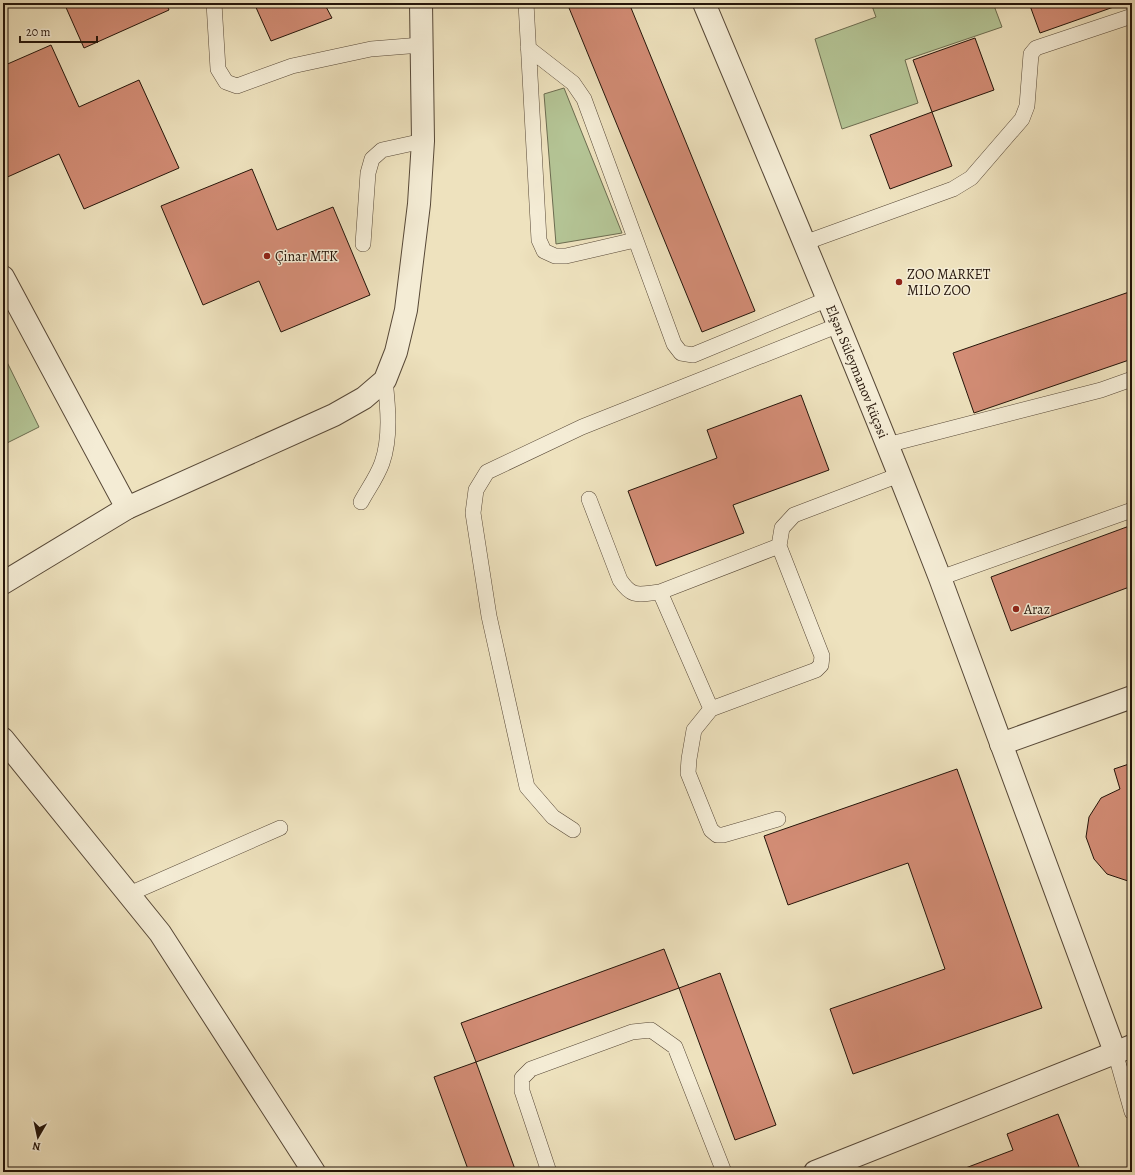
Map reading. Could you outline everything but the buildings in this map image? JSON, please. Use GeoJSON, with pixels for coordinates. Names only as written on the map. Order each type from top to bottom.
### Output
{"type":"FeatureCollection","features":[{"type":"Feature","properties":{"kind":"street"},"geometry":{"type":"LineString","coordinates":[[3,583],[127,508],[334,415],[364,398],[385,380],[396,352],[406,310],[419,204],[423,141],[421,3]]}},
{"type":"Feature","properties":{"kind":"street","name":"Elşən Süleymanov küçəsi"},"geometry":{"type":"LineString","coordinates":[[704,3],[839,325],[940,578],[1001,744],[1124,1049]]}},
{"type":"Feature","properties":{"kind":"street"},"geometry":{"type":"LineString","coordinates":[[3,277],[127,508]]}},
{"type":"Feature","properties":{"kind":"street"},"geometry":{"type":"LineString","coordinates":[[1001,744],[1132,697]]}},
{"type":"Feature","properties":{"kind":"street"},"geometry":{"type":"LineString","coordinates":[[3,739],[160,933],[314,1172]]}},
{"type":"Feature","properties":{"kind":"street"},"geometry":{"type":"LineString","coordinates":[[815,1172],[1124,1049]]}},
{"type":"Feature","properties":{"kind":"lane"},"geometry":{"type":"LineString","coordinates":[[214,3],[218,69],[226,82],[237,86],[292,66],[371,49],[422,46]]}},
{"type":"Feature","properties":{"kind":"lane"},"geometry":{"type":"LineString","coordinates":[[526,3],[539,240],[544,252],[555,256],[566,256],[635,240]]}},
{"type":"Feature","properties":{"kind":"lane"},"geometry":{"type":"LineString","coordinates":[[804,243],[953,189],[971,178],[1022,119],[1027,106],[1031,54],[1036,48],[1132,16]]}},
{"type":"Feature","properties":{"kind":"lane"},"geometry":{"type":"LineString","coordinates":[[528,48],[573,82],[584,98],[674,344],[681,353],[693,354],[828,299]]}},
{"type":"Feature","properties":{"kind":"lane"},"geometry":{"type":"LineString","coordinates":[[363,244],[368,173],[372,159],[382,150],[423,141]]}},
{"type":"Feature","properties":{"kind":"lane"},"geometry":{"type":"LineString","coordinates":[[573,830],[553,817],[527,787],[489,616],[473,513],[476,490],[487,472],[582,427],[839,325]]}},
{"type":"Feature","properties":{"kind":"lane"},"geometry":{"type":"LineString","coordinates":[[887,445],[1101,390],[1132,379]]}},
{"type":"Feature","properties":{"kind":"lane"},"geometry":{"type":"LineString","coordinates":[[361,502],[382,464],[389,412],[385,380]]}},
{"type":"Feature","properties":{"kind":"lane"},"geometry":{"type":"LineString","coordinates":[[778,819],[723,835],[717,835],[711,830],[688,773],[688,759],[694,730],[711,709],[816,670],[821,665],[822,656],[779,546],[782,528],[794,515],[899,475]]}},
{"type":"Feature","properties":{"kind":"lane"},"geometry":{"type":"LineString","coordinates":[[589,500],[620,580],[626,590],[635,594],[660,592],[779,546]]}},
{"type":"Feature","properties":{"kind":"lane"},"geometry":{"type":"LineString","coordinates":[[940,578],[1132,510]]}},
{"type":"Feature","properties":{"kind":"lane"},"geometry":{"type":"LineString","coordinates":[[660,592],[711,709]]}},
{"type":"Feature","properties":{"kind":"lane"},"geometry":{"type":"LineString","coordinates":[[129,894],[280,828]]}},
{"type":"Feature","properties":{"kind":"lane"},"geometry":{"type":"LineString","coordinates":[[549,1172],[522,1091],[522,1078],[531,1070],[632,1032],[651,1030],[675,1047],[724,1172]]}},
{"type":"Feature","properties":{"kind":"lane"},"geometry":{"type":"LineString","coordinates":[[1124,1049],[1132,1112]]}},
{"type":"Feature","properties":{"kind":"green space"},"geometry":{"type":"Polygon","coordinates":[[[871,3],[993,3],[1002,27],[905,60],[918,103],[842,129],[815,39],[876,17],[871,3]]]}},
{"type":"Feature","properties":{"kind":"green space"},"geometry":{"type":"Polygon","coordinates":[[[564,88],[622,233],[556,244],[544,94],[564,88]]]}},
{"type":"Feature","properties":{"kind":"green space"},"geometry":{"type":"Polygon","coordinates":[[[3,354],[39,427],[3,445],[3,354]]]}},
{"type":"Feature","properties":{"kind":"place","name":"Çinar MTK"},"geometry":{"type":"Point","coordinates":[267,256]}},
{"type":"Feature","properties":{"kind":"place","name":"ZOO MARKET MILO ZOO"},"geometry":{"type":"Point","coordinates":[899,282]}},
{"type":"Feature","properties":{"kind":"place","name":"Araz"},"geometry":{"type":"Point","coordinates":[1016,609]}}]}
